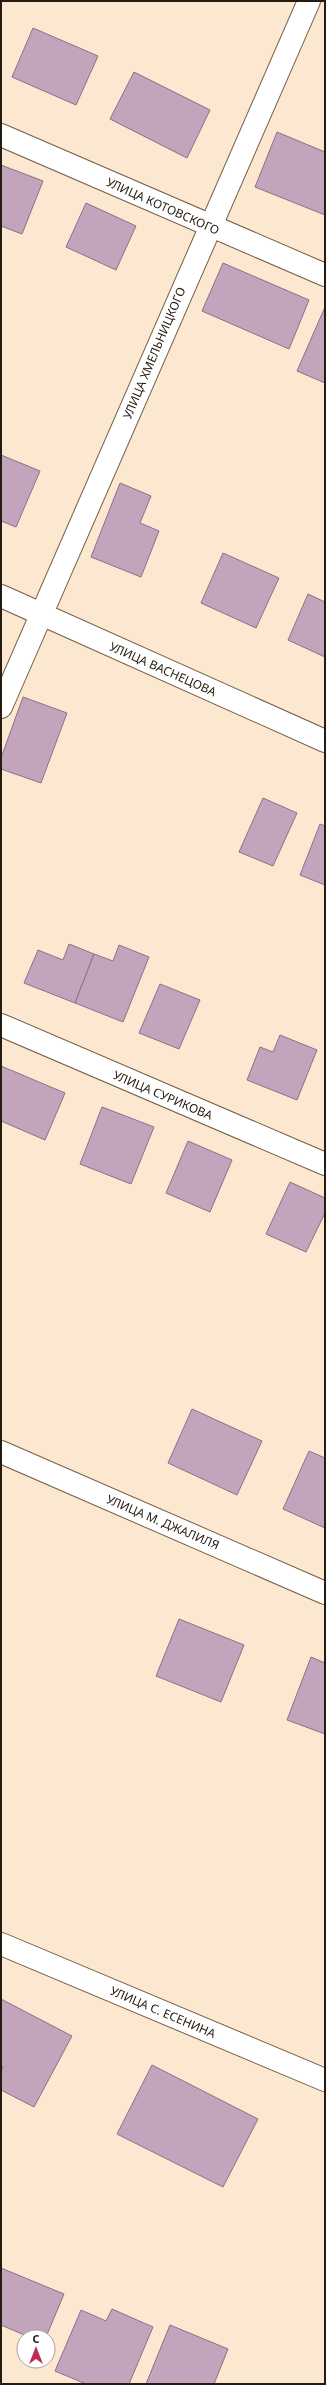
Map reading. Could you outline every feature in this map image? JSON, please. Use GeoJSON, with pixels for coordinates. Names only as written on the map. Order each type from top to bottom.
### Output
{"type":"FeatureCollection","features":[{"type":"Feature","properties":{"kind":"street","name":"УЛИЦА ХМЕЛЬНИЦКОГО"},"geometry":{"type":"LineString","coordinates":[[1,707],[209,226],[309,1]]}},
{"type":"Feature","properties":{"kind":"street","name":"УЛИЦА КОТОВСКОГО"},"geometry":{"type":"LineString","coordinates":[[1,135],[325,275]]}},
{"type":"Feature","properties":{"kind":"street","name":"УЛИЦА ВАСНЕЦОВА"},"geometry":{"type":"LineString","coordinates":[[1,596],[325,741]]}},
{"type":"Feature","properties":{"kind":"street","name":"УЛИЦА СУРИКОВА"},"geometry":{"type":"LineString","coordinates":[[1,1026],[325,1164]]}},
{"type":"Feature","properties":{"kind":"street","name":"УЛИЦА М. ДЖАЛИЛЯ"},"geometry":{"type":"LineString","coordinates":[[1,1452],[325,1593]]}},
{"type":"Feature","properties":{"kind":"street","name":"УЛИЦА С. ЕСЕНИНА"},"geometry":{"type":"LineString","coordinates":[[1,1944],[325,2080]]}},
{"type":"Feature","properties":{"kind":"building"},"geometry":{"type":"Polygon","coordinates":[[[33,28],[98,56],[76,105],[12,77],[33,28]]]}},
{"type":"Feature","properties":{"kind":"building"},"geometry":{"type":"Polygon","coordinates":[[[134,72],[210,110],[187,158],[110,119],[134,72]]]}},
{"type":"Feature","properties":{"kind":"building"},"geometry":{"type":"Polygon","coordinates":[[[277,132],[325,152],[325,215],[255,187],[277,132]]]}},
{"type":"Feature","properties":{"kind":"building"},"geometry":{"type":"Polygon","coordinates":[[[1,165],[43,181],[22,234],[1,226],[1,165]]]}},
{"type":"Feature","properties":{"kind":"building"},"geometry":{"type":"Polygon","coordinates":[[[86,203],[136,226],[116,270],[66,247],[86,203]]]}},
{"type":"Feature","properties":{"kind":"building"},"geometry":{"type":"Polygon","coordinates":[[[223,263],[309,300],[289,349],[202,311],[223,263]]]}},
{"type":"Feature","properties":{"kind":"building"},"geometry":{"type":"Polygon","coordinates":[[[325,307],[325,383],[297,371],[325,307]]]}},
{"type":"Feature","properties":{"kind":"building"},"geometry":{"type":"Polygon","coordinates":[[[1,455],[40,471],[16,527],[1,521],[1,455]]]}},
{"type":"Feature","properties":{"kind":"building"},"geometry":{"type":"Polygon","coordinates":[[[120,483],[151,496],[140,523],[159,531],[141,577],[91,557],[120,483]]]}},
{"type":"Feature","properties":{"kind":"building"},"geometry":{"type":"Polygon","coordinates":[[[223,553],[279,578],[256,628],[201,603],[223,553]]]}},
{"type":"Feature","properties":{"kind":"building"},"geometry":{"type":"Polygon","coordinates":[[[308,594],[325,602],[325,657],[288,640],[308,594]]]}},
{"type":"Feature","properties":{"kind":"building"},"geometry":{"type":"Polygon","coordinates":[[[23,697],[67,713],[41,783],[1,769],[1,758],[23,697]]]}},
{"type":"Feature","properties":{"kind":"building"},"geometry":{"type":"Polygon","coordinates":[[[263,798],[297,813],[273,866],[239,852],[263,798]]]}},
{"type":"Feature","properties":{"kind":"building"},"geometry":{"type":"Polygon","coordinates":[[[320,824],[325,826],[325,885],[300,875],[320,824]]]}},
{"type":"Feature","properties":{"kind":"building"},"geometry":{"type":"Polygon","coordinates":[[[69,944],[94,954],[75,1003],[24,983],[38,950],[63,960],[69,944]]]}},
{"type":"Feature","properties":{"kind":"building"},"geometry":{"type":"Polygon","coordinates":[[[119,945],[149,957],[123,1022],[75,1003],[94,954],[113,961],[119,945]]]}},
{"type":"Feature","properties":{"kind":"building"},"geometry":{"type":"Polygon","coordinates":[[[160,984],[200,1000],[179,1049],[139,1033],[160,984]]]}},
{"type":"Feature","properties":{"kind":"building"},"geometry":{"type":"Polygon","coordinates":[[[280,1035],[317,1050],[297,1100],[247,1080],[260,1047],[273,1052],[280,1035]]]}},
{"type":"Feature","properties":{"kind":"building"},"geometry":{"type":"Polygon","coordinates":[[[1,1066],[65,1093],[45,1140],[1,1121],[1,1066]]]}},
{"type":"Feature","properties":{"kind":"building"},"geometry":{"type":"Polygon","coordinates":[[[102,1107],[154,1127],[131,1184],[80,1164],[102,1107]]]}},
{"type":"Feature","properties":{"kind":"building"},"geometry":{"type":"Polygon","coordinates":[[[188,1141],[232,1160],[210,1212],[166,1193],[188,1141]]]}},
{"type":"Feature","properties":{"kind":"building"},"geometry":{"type":"Polygon","coordinates":[[[290,1182],[325,1198],[325,1213],[306,1252],[266,1234],[290,1182]]]}},
{"type":"Feature","properties":{"kind":"building"},"geometry":{"type":"Polygon","coordinates":[[[192,1409],[262,1441],[237,1495],[168,1463],[192,1409]]]}},
{"type":"Feature","properties":{"kind":"building"},"geometry":{"type":"Polygon","coordinates":[[[309,1451],[325,1458],[325,1528],[283,1509],[309,1451]]]}},
{"type":"Feature","properties":{"kind":"building"},"geometry":{"type":"Polygon","coordinates":[[[179,1619],[244,1645],[221,1702],[156,1676],[179,1619]]]}},
{"type":"Feature","properties":{"kind":"building"},"geometry":{"type":"Polygon","coordinates":[[[311,1657],[325,1663],[325,1734],[287,1720],[311,1657]]]}},
{"type":"Feature","properties":{"kind":"building"},"geometry":{"type":"Polygon","coordinates":[[[1,1999],[72,2036],[34,2107],[1,2090],[1,2071],[3,2067],[1,2065],[1,1999]]]}},
{"type":"Feature","properties":{"kind":"building"},"geometry":{"type":"Polygon","coordinates":[[[152,2065],[258,2119],[223,2187],[117,2134],[152,2065]]]}},
{"type":"Feature","properties":{"kind":"building"},"geometry":{"type":"Polygon","coordinates":[[[1,2268],[64,2294],[49,2329],[16,2329],[16,2331],[1,2325],[1,2268]]]}},
{"type":"Feature","properties":{"kind":"building"},"geometry":{"type":"Polygon","coordinates":[[[112,2309],[153,2327],[129,2384],[86,2384],[55,2371],[81,2310],[106,2321],[112,2309]]]}},
{"type":"Feature","properties":{"kind":"building"},"geometry":{"type":"Polygon","coordinates":[[[170,2325],[228,2349],[214,2384],[146,2384],[170,2325]]]}}]}
